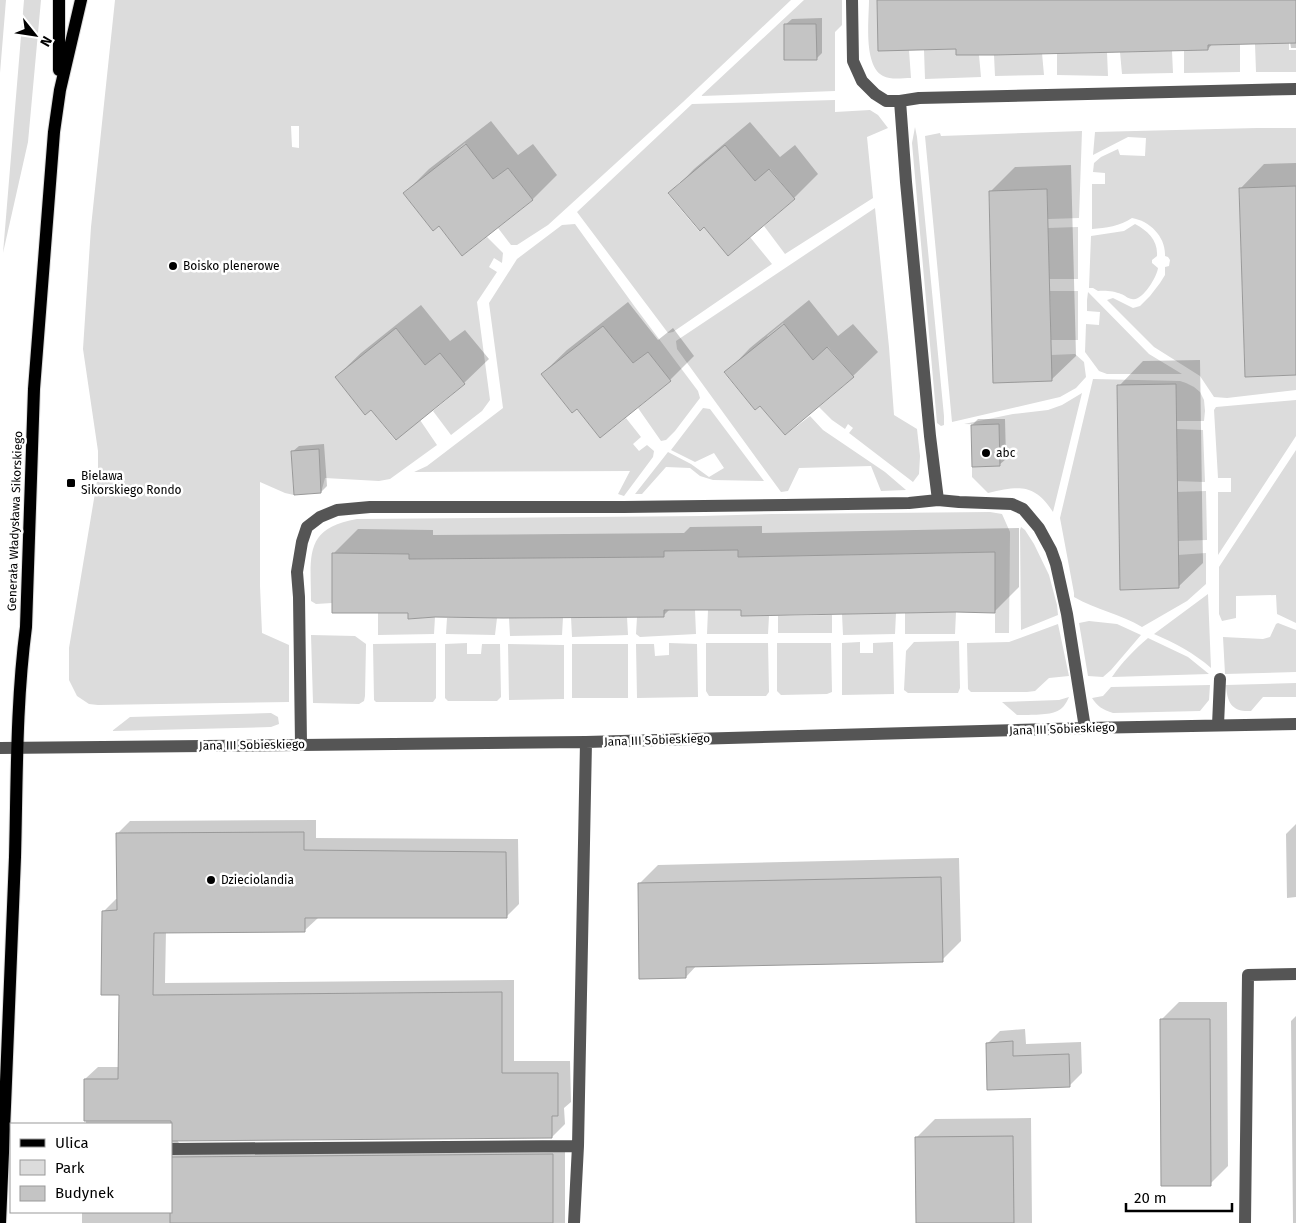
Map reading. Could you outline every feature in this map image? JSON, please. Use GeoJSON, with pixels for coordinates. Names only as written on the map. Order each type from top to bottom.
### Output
{"type":"FeatureCollection","features":[{"type":"Feature","properties":{"kind":"main road","name":"Generała Władysława Sikorskiego"},"geometry":{"type":"LineString","coordinates":[[58,0],[60,90]]}},
{"type":"Feature","properties":{"kind":"main road","name":"Generała Władysława Sikorskiego"},"geometry":{"type":"LineString","coordinates":[[0,1223],[18,748],[22,657],[26,627],[34,388],[54,132],[60,90],[81,0]]}},
{"type":"Feature","properties":{"kind":"street"},"geometry":{"type":"LineString","coordinates":[[852,0],[854,61],[862,82],[886,101],[919,98],[1296,89]]}},
{"type":"Feature","properties":{"kind":"street"},"geometry":{"type":"LineString","coordinates":[[900,101],[929,426],[938,500]]}},
{"type":"Feature","properties":{"kind":"street"},"geometry":{"type":"LineString","coordinates":[[300,744],[299,597],[297,572],[302,542],[308,527],[320,517],[337,510],[370,507],[766,506],[909,503],[938,500],[1012,504],[1023,508],[1039,528],[1056,564],[1067,614],[1085,728]]}},
{"type":"Feature","properties":{"kind":"street"},"geometry":{"type":"LineString","coordinates":[[1218,725],[1220,679]]}},
{"type":"Feature","properties":{"kind":"street","name":"Jana III Sobieskiego"},"geometry":{"type":"LineString","coordinates":[[0,748],[586,742],[1296,724]]}},
{"type":"Feature","properties":{"kind":"street"},"geometry":{"type":"LineString","coordinates":[[574,1223],[578,1146],[586,742]]}},
{"type":"Feature","properties":{"kind":"street"},"geometry":{"type":"LineString","coordinates":[[1245,1223],[1248,975],[1296,974]]}},
{"type":"Feature","properties":{"kind":"street"},"geometry":{"type":"LineString","coordinates":[[172,1149],[578,1146]]}},
{"type":"Feature","properties":{"kind":"green space"},"geometry":{"type":"Polygon","coordinates":[[[0,0],[6,0],[0,73],[0,0]]]}},
{"type":"Feature","properties":{"kind":"green space"},"geometry":{"type":"Polygon","coordinates":[[[24,0],[41,0],[28,142],[3,253],[24,0]]]}},
{"type":"Feature","properties":{"kind":"green space"},"geometry":{"type":"Polygon","coordinates":[[[115,0],[791,0],[548,225],[517,245],[511,245],[498,228],[533,200],[508,168],[493,179],[465,143],[449,156],[455,163],[420,180],[403,193],[433,231],[439,226],[462,256],[487,237],[503,253],[502,263],[494,258],[489,267],[497,272],[477,302],[490,400],[482,411],[451,435],[433,411],[465,384],[440,353],[425,365],[396,328],[380,341],[385,348],[357,371],[351,364],[335,377],[365,414],[371,410],[395,440],[420,420],[437,445],[390,479],[379,481],[325,478],[321,493],[319,450],[291,451],[294,495],[260,482],[262,633],[289,645],[289,702],[98,705],[89,704],[77,696],[69,680],[69,648],[98,475],[98,451],[83,349],[91,227],[115,0]],[[291,126],[292,147],[299,148],[299,126],[291,126]]]}},
{"type":"Feature","properties":{"kind":"green space"},"geometry":{"type":"Polygon","coordinates":[[[804,0],[842,0],[842,25],[835,32],[835,91],[701,96],[804,0]]]}},
{"type":"Feature","properties":{"kind":"green space"},"geometry":{"type":"Polygon","coordinates":[[[869,0],[877,0],[909,50],[911,78],[889,78],[883,76],[872,62],[868,30],[869,0]]]}},
{"type":"Feature","properties":{"kind":"green space"},"geometry":{"type":"Polygon","coordinates":[[[1289,43],[1289,50],[1296,50],[1296,72],[1256,72],[1255,44],[1289,43]]]}},
{"type":"Feature","properties":{"kind":"green space"},"geometry":{"type":"Polygon","coordinates":[[[1240,44],[1240,72],[1184,73],[1184,51],[1208,50],[1208,45],[1240,44]]]}},
{"type":"Feature","properties":{"kind":"green space"},"geometry":{"type":"Polygon","coordinates":[[[956,49],[956,55],[979,55],[981,77],[925,79],[924,50],[956,49]]]}},
{"type":"Feature","properties":{"kind":"green space"},"geometry":{"type":"Polygon","coordinates":[[[1172,51],[1173,73],[1122,74],[1120,52],[1172,51]]]}},
{"type":"Feature","properties":{"kind":"green space"},"geometry":{"type":"Polygon","coordinates":[[[1107,52],[1108,76],[1057,75],[1057,53],[1107,52]]]}},
{"type":"Feature","properties":{"kind":"green space"},"geometry":{"type":"Polygon","coordinates":[[[1042,53],[1044,75],[995,76],[994,55],[1042,53]]]}},
{"type":"Feature","properties":{"kind":"green space"},"geometry":{"type":"Polygon","coordinates":[[[835,100],[835,112],[870,110],[878,115],[888,128],[867,137],[873,198],[785,254],[764,226],[795,199],[770,169],[755,181],[725,145],[686,189],[680,182],[668,194],[699,231],[704,227],[728,256],[750,237],[772,264],[673,332],[668,333],[577,212],[692,104],[835,100]]]}},
{"type":"Feature","properties":{"kind":"green space"},"geometry":{"type":"Polygon","coordinates":[[[915,127],[944,416],[944,425],[941,426],[937,423],[912,143],[915,127]]]}},
{"type":"Feature","properties":{"kind":"green space"},"geometry":{"type":"Polygon","coordinates":[[[1296,128],[1296,186],[1239,188],[1245,377],[1296,375],[1296,390],[1227,398],[1214,397],[1200,376],[1154,347],[1107,300],[1113,298],[1133,308],[1140,306],[1160,283],[1165,275],[1165,267],[1169,266],[1170,260],[1165,256],[1165,249],[1160,236],[1151,226],[1139,220],[1132,218],[1113,226],[1092,229],[1092,184],[1105,184],[1105,173],[1093,172],[1094,163],[1101,157],[1118,149],[1120,155],[1145,156],[1146,138],[1128,137],[1093,155],[1095,132],[1296,128]]]}},
{"type":"Feature","properties":{"kind":"green space"},"geometry":{"type":"Polygon","coordinates":[[[1082,131],[1079,218],[1048,219],[1047,189],[989,191],[993,382],[1051,381],[1051,355],[1075,354],[1084,362],[1086,377],[1076,388],[1060,397],[952,422],[925,136],[940,133],[941,136],[1082,131]]]}},
{"type":"Feature","properties":{"kind":"green space"},"geometry":{"type":"Polygon","coordinates":[[[875,208],[894,415],[917,429],[920,456],[919,474],[913,482],[849,433],[853,428],[848,424],[845,429],[832,420],[819,407],[854,377],[828,347],[813,360],[783,323],[767,336],[773,344],[739,360],[724,373],[755,410],[760,406],[785,435],[810,416],[823,430],[885,472],[906,490],[881,491],[871,466],[799,468],[788,491],[781,492],[677,349],[676,341],[875,208]]]}},
{"type":"Feature","properties":{"kind":"green space"},"geometry":{"type":"Polygon","coordinates":[[[575,224],[698,391],[700,398],[675,431],[666,440],[661,441],[638,408],[671,381],[648,352],[633,363],[603,326],[586,339],[592,346],[563,369],[557,362],[541,374],[571,412],[577,409],[600,438],[626,418],[641,437],[633,444],[639,451],[647,445],[654,451],[653,457],[624,496],[618,494],[630,471],[414,472],[427,466],[503,408],[489,303],[517,259],[562,225],[575,224]]]}},
{"type":"Feature","properties":{"kind":"green space"},"geometry":{"type":"Polygon","coordinates":[[[1135,224],[1151,237],[1156,245],[1157,256],[1152,260],[1152,263],[1158,268],[1148,288],[1140,297],[1132,299],[1116,292],[1098,291],[1089,288],[1091,236],[1124,231],[1135,224]]]}},
{"type":"Feature","properties":{"kind":"green space"},"geometry":{"type":"Polygon","coordinates":[[[1078,227],[1078,279],[1049,279],[1048,228],[1078,227]]]}},
{"type":"Feature","properties":{"kind":"green space"},"geometry":{"type":"Polygon","coordinates":[[[1050,291],[1078,291],[1078,340],[1051,340],[1050,291]]]}},
{"type":"Feature","properties":{"kind":"green space"},"geometry":{"type":"Polygon","coordinates":[[[1088,292],[1149,354],[1182,374],[1107,374],[1099,371],[1085,352],[1086,324],[1099,325],[1100,312],[1087,311],[1088,292]]]}},
{"type":"Feature","properties":{"kind":"green space"},"geometry":{"type":"Polygon","coordinates":[[[1093,379],[1180,381],[1194,387],[1200,392],[1204,400],[1204,421],[1176,421],[1121,590],[1178,588],[1178,555],[1206,553],[1206,584],[1187,601],[1142,627],[1074,597],[1060,518],[1093,379]]]}},
{"type":"Feature","properties":{"kind":"green space"},"geometry":{"type":"Polygon","coordinates":[[[1082,393],[1053,512],[1032,491],[1017,488],[988,493],[972,477],[972,467],[1000,466],[999,425],[964,424],[1013,414],[1048,410],[1062,405],[1082,393]]]}},
{"type":"Feature","properties":{"kind":"green space"},"geometry":{"type":"Polygon","coordinates":[[[1296,400],[1296,436],[1218,555],[1218,492],[1231,492],[1231,478],[1218,478],[1214,410],[1216,407],[1296,400]]]}},
{"type":"Feature","properties":{"kind":"green space"},"geometry":{"type":"Polygon","coordinates":[[[703,408],[710,409],[764,481],[713,480],[700,476],[690,468],[666,467],[642,494],[635,494],[668,452],[691,464],[709,477],[724,468],[714,453],[695,462],[671,450],[703,408]]]}},
{"type":"Feature","properties":{"kind":"green space"},"geometry":{"type":"Polygon","coordinates":[[[1176,429],[1203,430],[1205,482],[1177,481],[1176,429]]]}},
{"type":"Feature","properties":{"kind":"green space"},"geometry":{"type":"Polygon","coordinates":[[[1296,450],[1296,623],[1277,614],[1276,595],[1236,596],[1236,618],[1222,621],[1219,614],[1219,567],[1296,450]]]}},
{"type":"Feature","properties":{"kind":"green space"},"geometry":{"type":"Polygon","coordinates":[[[1206,491],[1207,540],[1178,541],[1177,492],[1206,491]]]}},
{"type":"Feature","properties":{"kind":"green space"},"geometry":{"type":"Polygon","coordinates":[[[990,512],[1002,514],[1010,532],[1009,633],[995,633],[995,552],[738,557],[738,550],[665,551],[664,557],[409,559],[408,554],[332,553],[332,603],[316,604],[311,601],[311,558],[319,537],[327,529],[340,523],[357,519],[990,512]]]}},
{"type":"Feature","properties":{"kind":"green space"},"geometry":{"type":"Polygon","coordinates":[[[1021,527],[1034,544],[1049,575],[1058,615],[1021,630],[1020,530],[1021,527]]]}},
{"type":"Feature","properties":{"kind":"green space"},"geometry":{"type":"Polygon","coordinates":[[[1208,594],[1211,668],[1184,649],[1154,634],[1208,594]]]}},
{"type":"Feature","properties":{"kind":"green space"},"geometry":{"type":"Polygon","coordinates":[[[664,610],[695,610],[696,634],[640,637],[636,634],[637,617],[664,617],[664,610]]]}},
{"type":"Feature","properties":{"kind":"green space"},"geometry":{"type":"Polygon","coordinates":[[[708,610],[741,610],[741,616],[769,616],[768,634],[707,634],[708,610]]]}},
{"type":"Feature","properties":{"kind":"green space"},"geometry":{"type":"Polygon","coordinates":[[[956,612],[955,634],[905,634],[905,613],[956,612]]]}},
{"type":"Feature","properties":{"kind":"green space"},"geometry":{"type":"Polygon","coordinates":[[[378,613],[408,613],[408,619],[435,617],[434,634],[378,635],[378,613]]]}},
{"type":"Feature","properties":{"kind":"green space"},"geometry":{"type":"Polygon","coordinates":[[[896,613],[895,634],[843,635],[842,614],[896,613]]]}},
{"type":"Feature","properties":{"kind":"green space"},"geometry":{"type":"Polygon","coordinates":[[[832,615],[832,633],[778,633],[778,616],[832,615]]]}},
{"type":"Feature","properties":{"kind":"green space"},"geometry":{"type":"Polygon","coordinates":[[[563,617],[562,635],[510,636],[509,618],[563,617]]]}},
{"type":"Feature","properties":{"kind":"green space"},"geometry":{"type":"Polygon","coordinates":[[[571,617],[627,617],[628,635],[572,637],[571,617]]]}},
{"type":"Feature","properties":{"kind":"green space"},"geometry":{"type":"Polygon","coordinates":[[[447,618],[497,618],[495,635],[446,634],[447,618]]]}},
{"type":"Feature","properties":{"kind":"green space"},"geometry":{"type":"Polygon","coordinates":[[[1089,621],[1117,624],[1141,635],[1103,677],[1088,676],[1079,623],[1089,621]]]}},
{"type":"Feature","properties":{"kind":"green space"},"geometry":{"type":"Polygon","coordinates":[[[1278,623],[1296,630],[1296,672],[1225,674],[1223,637],[1263,639],[1270,637],[1278,623]]]}},
{"type":"Feature","properties":{"kind":"green space"},"geometry":{"type":"Polygon","coordinates":[[[1058,624],[1069,676],[1049,678],[1035,691],[971,692],[968,689],[967,643],[1009,642],[1058,624]]]}},
{"type":"Feature","properties":{"kind":"green space"},"geometry":{"type":"Polygon","coordinates":[[[311,635],[355,636],[366,644],[364,701],[359,704],[313,703],[311,635]]]}},
{"type":"Feature","properties":{"kind":"green space"},"geometry":{"type":"Polygon","coordinates":[[[1148,638],[1188,657],[1209,674],[1112,677],[1128,656],[1148,638]]]}},
{"type":"Feature","properties":{"kind":"green space"},"geometry":{"type":"Polygon","coordinates":[[[959,641],[960,688],[958,693],[908,693],[904,690],[906,651],[914,642],[959,641]]]}},
{"type":"Feature","properties":{"kind":"green space"},"geometry":{"type":"Polygon","coordinates":[[[860,642],[860,653],[873,653],[873,643],[893,642],[894,694],[842,695],[842,643],[860,642]]]}},
{"type":"Feature","properties":{"kind":"green space"},"geometry":{"type":"Polygon","coordinates":[[[436,643],[436,698],[433,702],[376,702],[374,700],[373,644],[436,643]]]}},
{"type":"Feature","properties":{"kind":"green space"},"geometry":{"type":"Polygon","coordinates":[[[467,643],[467,654],[481,654],[482,644],[500,644],[501,697],[497,701],[448,701],[445,698],[445,644],[467,643]]]}},
{"type":"Feature","properties":{"kind":"green space"},"geometry":{"type":"Polygon","coordinates":[[[669,643],[697,644],[698,697],[637,698],[636,644],[654,644],[655,656],[669,655],[669,643]]]}},
{"type":"Feature","properties":{"kind":"green space"},"geometry":{"type":"Polygon","coordinates":[[[706,643],[768,643],[769,692],[766,696],[709,696],[706,691],[706,643]]]}},
{"type":"Feature","properties":{"kind":"green space"},"geometry":{"type":"Polygon","coordinates":[[[777,643],[831,643],[832,692],[827,694],[781,695],[777,691],[777,643]]]}},
{"type":"Feature","properties":{"kind":"green space"},"geometry":{"type":"Polygon","coordinates":[[[508,644],[564,645],[564,699],[509,700],[508,644]]]}},
{"type":"Feature","properties":{"kind":"green space"},"geometry":{"type":"Polygon","coordinates":[[[572,644],[628,644],[628,698],[572,698],[572,644]]]}},
{"type":"Feature","properties":{"kind":"green space"},"geometry":{"type":"Polygon","coordinates":[[[1296,683],[1296,697],[1263,697],[1251,711],[1239,710],[1232,705],[1229,701],[1226,685],[1296,683]]]}},
{"type":"Feature","properties":{"kind":"green space"},"geometry":{"type":"Polygon","coordinates":[[[1210,685],[1209,700],[1200,711],[1113,713],[1106,711],[1092,698],[1103,696],[1111,687],[1210,685]]]}},
{"type":"Feature","properties":{"kind":"green space"},"geometry":{"type":"Polygon","coordinates":[[[1069,697],[1060,710],[1042,714],[1017,715],[1002,702],[1059,700],[1069,697]]]}},
{"type":"Feature","properties":{"kind":"green space"},"geometry":{"type":"Polygon","coordinates":[[[271,713],[278,717],[279,724],[271,727],[112,731],[130,717],[271,713]]]}},
{"type":"Feature","properties":{"kind":"building"},"geometry":{"type":"Polygon","coordinates":[[[877,0],[1296,0],[1296,43],[1208,45],[1208,50],[994,55],[956,55],[956,49],[878,51],[877,0]]]}},
{"type":"Feature","properties":{"kind":"building"},"geometry":{"type":"Polygon","coordinates":[[[784,24],[816,24],[817,60],[784,60],[784,24]]]}},
{"type":"Feature","properties":{"kind":"building"},"geometry":{"type":"Polygon","coordinates":[[[466,144],[493,179],[508,168],[533,200],[462,256],[439,226],[433,231],[403,193],[466,144]]]}},
{"type":"Feature","properties":{"kind":"building"},"geometry":{"type":"Polygon","coordinates":[[[725,145],[755,181],[769,169],[795,199],[728,256],[704,227],[700,231],[668,193],[725,145]]]}},
{"type":"Feature","properties":{"kind":"building"},"geometry":{"type":"Polygon","coordinates":[[[1296,186],[1296,375],[1245,377],[1239,188],[1296,186]]]}},
{"type":"Feature","properties":{"kind":"building"},"geometry":{"type":"Polygon","coordinates":[[[1047,189],[1052,381],[993,383],[989,191],[1047,189]]]}},
{"type":"Feature","properties":{"kind":"building"},"geometry":{"type":"Polygon","coordinates":[[[784,324],[813,360],[827,347],[854,377],[785,435],[760,406],[755,410],[724,372],[784,324]]]}},
{"type":"Feature","properties":{"kind":"building"},"geometry":{"type":"Polygon","coordinates":[[[603,326],[633,363],[648,352],[671,381],[600,438],[577,409],[572,413],[541,374],[603,326]]]}},
{"type":"Feature","properties":{"kind":"building"},"geometry":{"type":"Polygon","coordinates":[[[396,328],[425,365],[440,353],[465,384],[396,440],[371,410],[365,415],[335,377],[396,328]]]}},
{"type":"Feature","properties":{"kind":"building"},"geometry":{"type":"Polygon","coordinates":[[[1176,384],[1179,588],[1120,590],[1117,385],[1176,384]]]}},
{"type":"Feature","properties":{"kind":"building","name":"abc"},"geometry":{"type":"Polygon","coordinates":[[[999,424],[1000,466],[972,467],[971,425],[999,424]]]}},
{"type":"Feature","properties":{"kind":"building"},"geometry":{"type":"Polygon","coordinates":[[[319,449],[321,493],[294,495],[291,451],[319,449]]]}},
{"type":"Feature","properties":{"kind":"building"},"geometry":{"type":"Polygon","coordinates":[[[738,550],[738,557],[995,552],[995,613],[741,616],[741,610],[664,610],[664,617],[435,617],[408,619],[408,613],[332,613],[332,553],[409,554],[409,559],[664,557],[664,551],[738,550]]]}},
{"type":"Feature","properties":{"kind":"building"},"geometry":{"type":"Polygon","coordinates":[[[304,832],[304,850],[506,852],[507,918],[305,918],[305,932],[154,933],[153,995],[502,992],[502,1073],[558,1073],[558,1116],[552,1116],[552,1138],[172,1141],[171,1121],[84,1121],[84,1079],[118,1079],[119,995],[101,995],[102,911],[117,910],[116,833],[304,832]]]}},
{"type":"Feature","properties":{"kind":"building"},"geometry":{"type":"Polygon","coordinates":[[[941,877],[943,962],[686,967],[686,978],[639,979],[638,883],[941,877]]]}},
{"type":"Feature","properties":{"kind":"building"},"geometry":{"type":"Polygon","coordinates":[[[1160,1019],[1210,1019],[1211,1186],[1161,1186],[1160,1019]]]}},
{"type":"Feature","properties":{"kind":"building"},"geometry":{"type":"Polygon","coordinates":[[[1013,1041],[1013,1056],[1069,1054],[1070,1087],[987,1090],[986,1043],[1013,1041]]]}},
{"type":"Feature","properties":{"kind":"building"},"geometry":{"type":"Polygon","coordinates":[[[1013,1136],[1014,1223],[916,1223],[915,1137],[1013,1136]]]}},
{"type":"Feature","properties":{"kind":"building"},"geometry":{"type":"Polygon","coordinates":[[[553,1154],[553,1223],[170,1223],[170,1213],[172,1213],[172,1157],[553,1154]]]}},
{"type":"Feature","properties":{"kind":"place","name":"Boisko plenerowe"},"geometry":{"type":"Point","coordinates":[173,266]}},
{"type":"Feature","properties":{"kind":"place","name":"abc"},"geometry":{"type":"Point","coordinates":[986,453]}},
{"type":"Feature","properties":{"kind":"place","name":"Bielawa Sikorskiego Rondo"},"geometry":{"type":"Point","coordinates":[71,483]}},
{"type":"Feature","properties":{"kind":"place","name":"Dzieciolandia"},"geometry":{"type":"Point","coordinates":[211,880]}}]}
